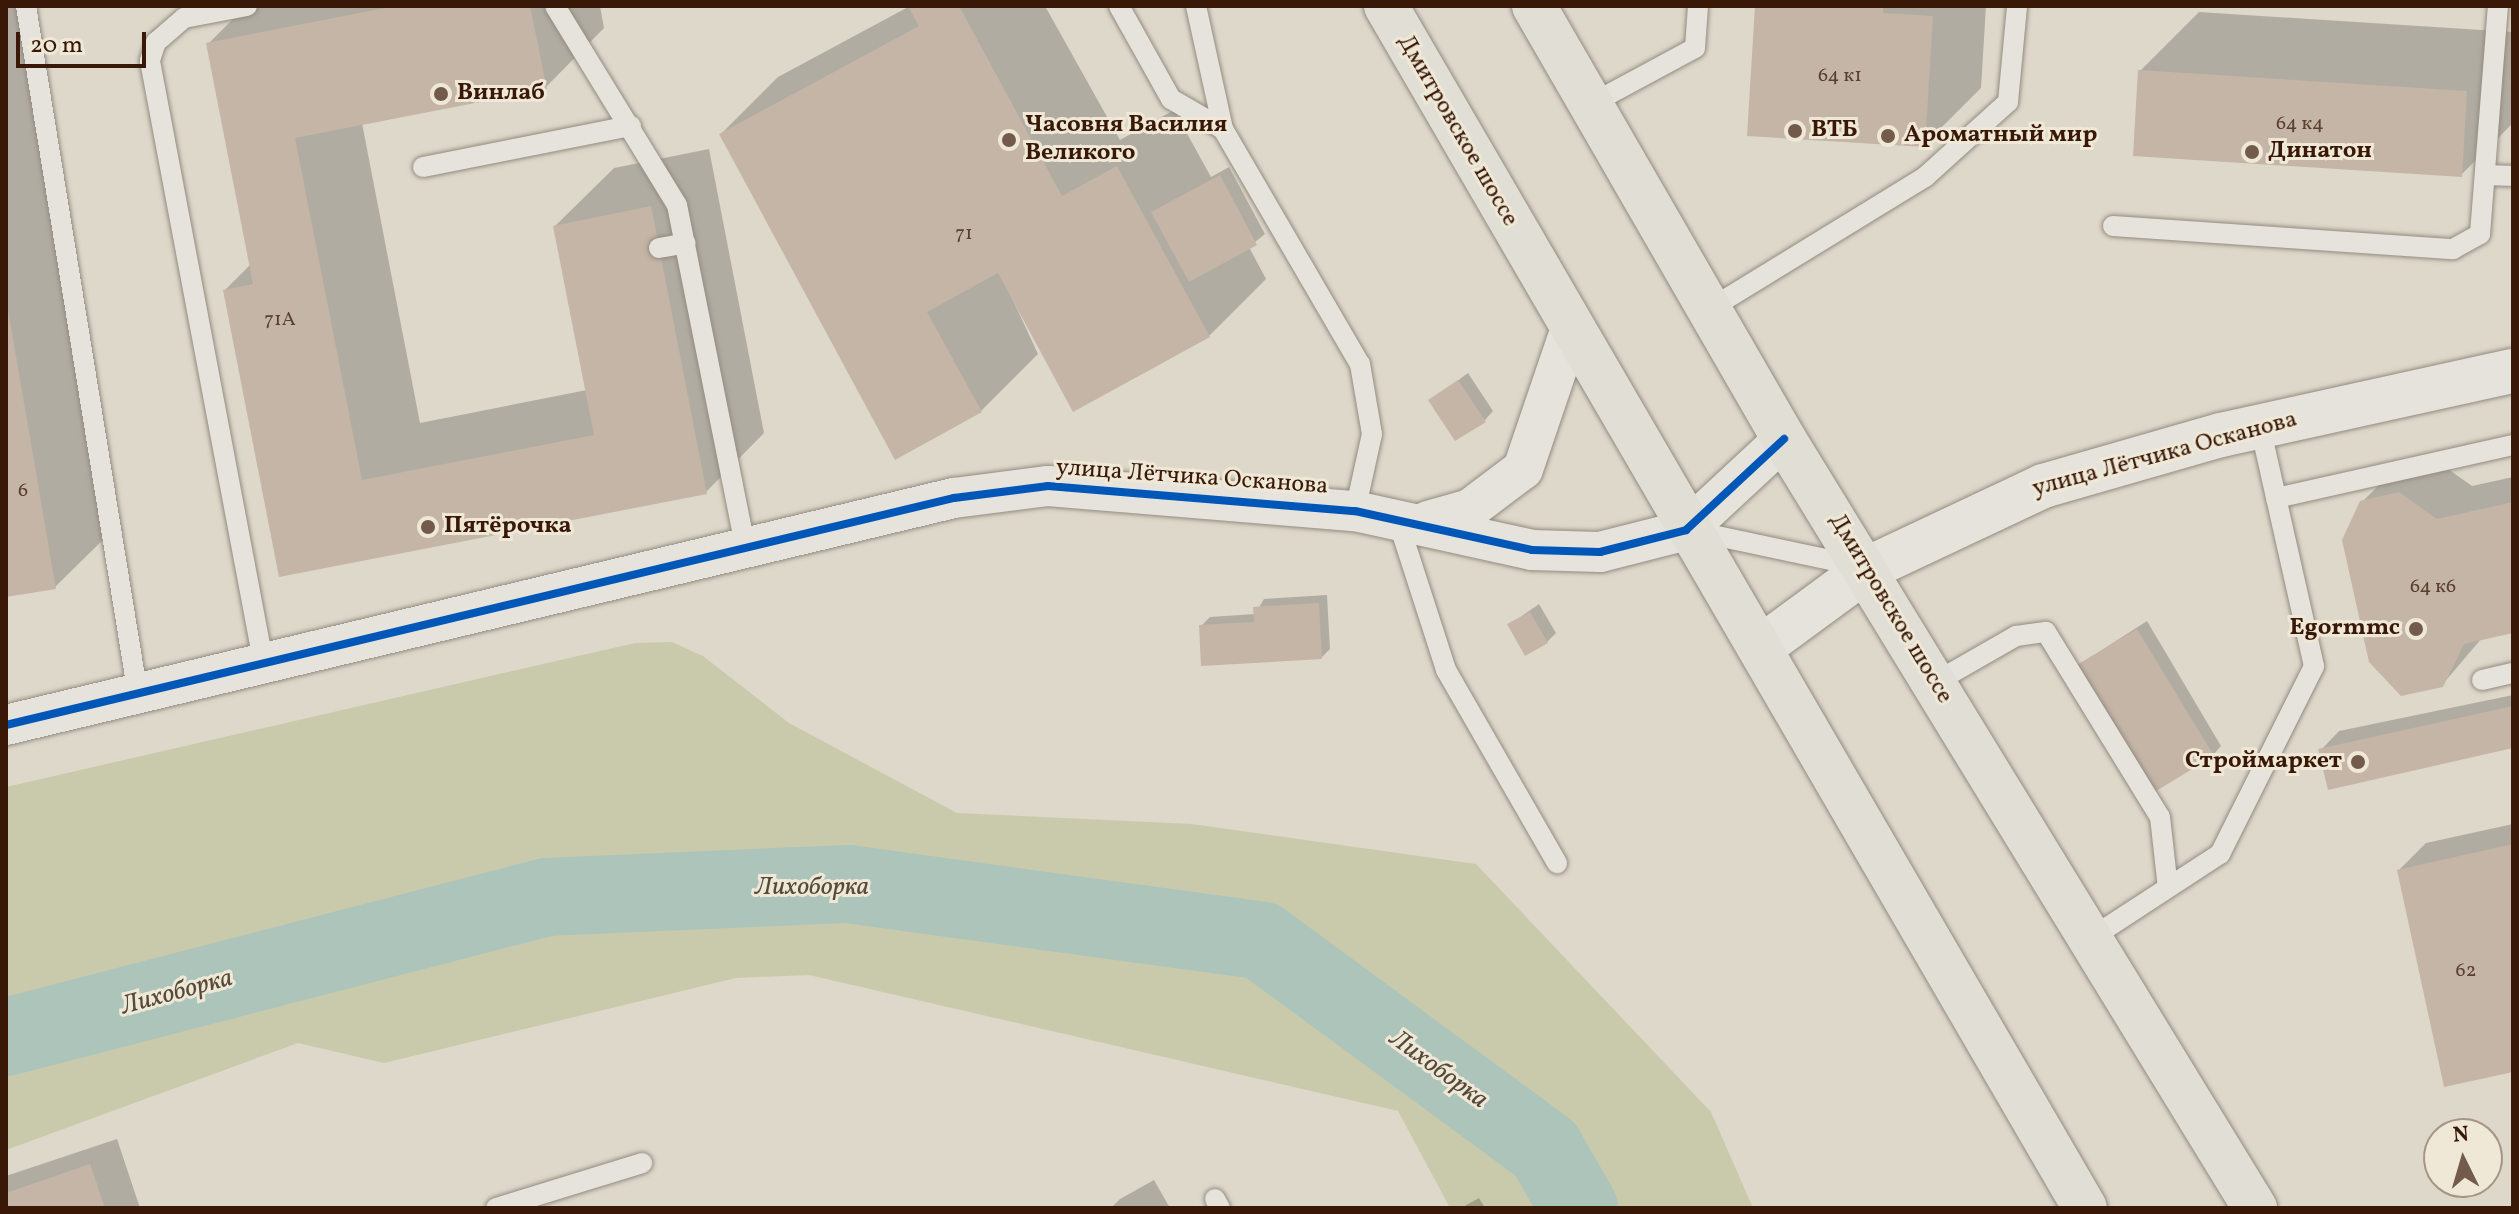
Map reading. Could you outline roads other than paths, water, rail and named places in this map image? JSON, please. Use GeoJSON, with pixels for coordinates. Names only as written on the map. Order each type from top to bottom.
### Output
{"type":"FeatureCollection","features":[{"type":"Feature","properties":{"kind":"main road","name":"Дмитровское шоссе"},"geometry":{"type":"LineString","coordinates":[[1386,6],[1570,331],[1686,530],[1760,648],[2085,1208]]}},
{"type":"Feature","properties":{"kind":"main road","name":"Дмитровское шоссе"},"geometry":{"type":"LineString","coordinates":[[1534,6],[1784,439],[1869,568],[2088,940],[2255,1208]]}},
{"type":"Feature","properties":{"kind":"main road","name":"улица Лётчика Осканова"},"geometry":{"type":"LineString","coordinates":[[1760,648],[1869,568],[2043,486],[2260,427],[2513,371]]}},
{"type":"Feature","properties":{"kind":"street","name":"улица Лётчика Осканова"},"geometry":{"type":"LineString","coordinates":[[1412,520],[1470,509],[1523,469],[1570,331]]}},
{"type":"Feature","properties":{"kind":"street","name":"улица Лётчика Осканова"},"geometry":{"type":"LineString","coordinates":[[6,725],[746,551],[954,498],[1048,486],[1355,511],[1412,520],[1532,550],[1600,552],[1686,530],[1784,439]]}},
{"type":"Feature","properties":{"kind":"lane"},"geometry":{"type":"LineString","coordinates":[[26,6],[138,695]]}},
{"type":"Feature","properties":{"kind":"lane"},"geometry":{"type":"LineString","coordinates":[[247,6],[184,18],[156,42],[150,61],[264,666]]}},
{"type":"Feature","properties":{"kind":"lane"},"geometry":{"type":"LineString","coordinates":[[555,6],[673,195],[686,243],[746,551]]}},
{"type":"Feature","properties":{"kind":"lane"},"geometry":{"type":"LineString","coordinates":[[1119,6],[1171,99],[1223,129]]}},
{"type":"Feature","properties":{"kind":"lane"},"geometry":{"type":"LineString","coordinates":[[1196,6],[1223,129],[1360,364],[1372,434],[1355,511]]}},
{"type":"Feature","properties":{"kind":"lane"},"geometry":{"type":"LineString","coordinates":[[1591,104],[1695,48],[1698,6]]}},
{"type":"Feature","properties":{"kind":"lane"},"geometry":{"type":"LineString","coordinates":[[1708,310],[1925,177],[2008,102],[2017,6]]}},
{"type":"Feature","properties":{"kind":"lane"},"geometry":{"type":"LineString","coordinates":[[2113,226],[2453,249],[2480,234],[2498,6]]}},
{"type":"Feature","properties":{"kind":"lane"},"geometry":{"type":"LineString","coordinates":[[423,167],[631,126]]}},
{"type":"Feature","properties":{"kind":"lane"},"geometry":{"type":"LineString","coordinates":[[2487,175],[2513,176]]}},
{"type":"Feature","properties":{"kind":"lane"},"geometry":{"type":"LineString","coordinates":[[659,248],[686,243]]}},
{"type":"Feature","properties":{"kind":"lane"},"geometry":{"type":"LineString","coordinates":[[2088,940],[2220,854],[2314,666],[2260,427]]}},
{"type":"Feature","properties":{"kind":"lane"},"geometry":{"type":"LineString","coordinates":[[2276,498],[2513,445]]}},
{"type":"Feature","properties":{"kind":"lane"},"geometry":{"type":"LineString","coordinates":[[1412,520],[1446,670],[1557,863]]}},
{"type":"Feature","properties":{"kind":"lane"},"geometry":{"type":"LineString","coordinates":[[1686,530],[1869,568]]}},
{"type":"Feature","properties":{"kind":"lane"},"geometry":{"type":"LineString","coordinates":[[1934,683],[2016,636],[2046,632],[2160,817],[2168,888]]}},
{"type":"Feature","properties":{"kind":"lane"},"geometry":{"type":"LineString","coordinates":[[2482,680],[2513,673]]}},
{"type":"Feature","properties":{"kind":"lane"},"geometry":{"type":"LineString","coordinates":[[496,1208],[642,1163]]}},
{"type":"Feature","properties":{"kind":"waterway","name":"Лихоборка"},"geometry":{"type":"LineString","coordinates":[[6,1037],[547,897],[848,884],[1262,941],[1545,1149],[1579,1208]]}},
{"type":"Feature","properties":{"kind":"place","name":"Винлаб"},"geometry":{"type":"Point","coordinates":[441,94]}},
{"type":"Feature","properties":{"kind":"place","name":"ВТБ"},"geometry":{"type":"Point","coordinates":[1795,131]}},
{"type":"Feature","properties":{"kind":"place","name":"Ароматный мир"},"geometry":{"type":"Point","coordinates":[1888,136]}},
{"type":"Feature","properties":{"kind":"place","name":"Часовня Василия Великого"},"geometry":{"type":"Point","coordinates":[1009,140]}},
{"type":"Feature","properties":{"kind":"place","name":"Динатон"},"geometry":{"type":"Point","coordinates":[2252,152]}},
{"type":"Feature","properties":{"kind":"place","name":"Пятёрочка"},"geometry":{"type":"Point","coordinates":[428,527]}},
{"type":"Feature","properties":{"kind":"place","name":"Egormmc"},"geometry":{"type":"Point","coordinates":[2416,629]}},
{"type":"Feature","properties":{"kind":"place","name":"Строймаркет"},"geometry":{"type":"Point","coordinates":[2358,762]}}]}
